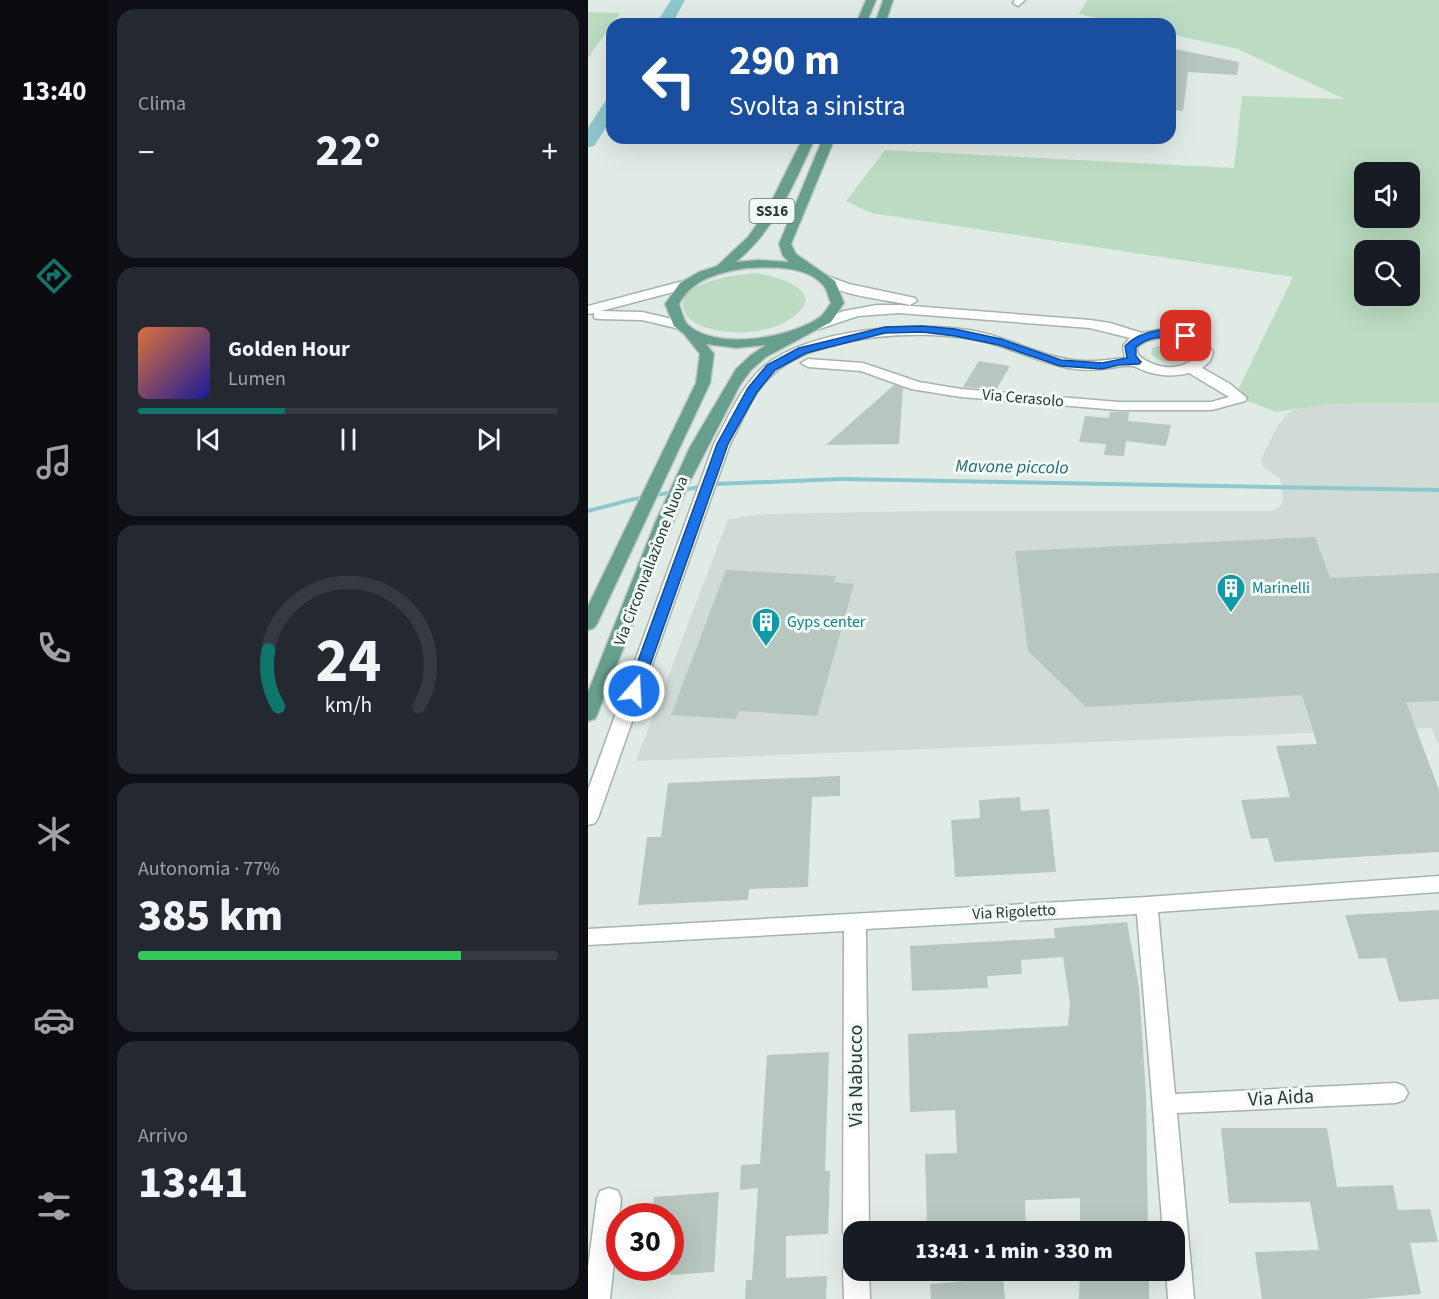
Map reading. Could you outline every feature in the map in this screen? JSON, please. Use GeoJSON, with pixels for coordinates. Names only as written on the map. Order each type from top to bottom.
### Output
{"type":"FeatureCollection","features":[{"type":"Feature","properties":{"kind":"main road"},"geometry":{"type":"LineString","coordinates":[[864,18],[871,0]]}},
{"type":"Feature","properties":{"kind":"main road"},"geometry":{"type":"LineString","coordinates":[[882,18],[888,0]]}},
{"type":"Feature","properties":{"kind":"main road","name":"SS16"},"geometry":{"type":"LineString","coordinates":[[687,284],[718,270],[744,251],[761,230],[788,183],[806,144]]}},
{"type":"Feature","properties":{"kind":"main road","name":"SS16"},"geometry":{"type":"LineString","coordinates":[[822,277],[790,256],[785,244],[827,144]]}},
{"type":"Feature","properties":{"kind":"main road","name":"SS16"},"geometry":{"type":"LineString","coordinates":[[718,270],[748,264],[771,264],[793,266],[822,277]]}},
{"type":"Feature","properties":{"kind":"main road"},"geometry":{"type":"LineString","coordinates":[[687,284],[680,290],[672,304],[675,318],[684,328],[714,340],[746,344],[794,336],[819,325],[828,318],[837,302],[837,294],[822,277]]}},
{"type":"Feature","properties":{"kind":"main road","name":"Via Circonvallazione Nuova"},"geometry":{"type":"LineString","coordinates":[[588,624],[703,383],[707,354],[684,328]]}},
{"type":"Feature","properties":{"kind":"main road","name":"Via Circonvallazione Nuova"},"geometry":{"type":"LineString","coordinates":[[588,715],[616,650],[658,532],[698,445],[730,390],[750,362],[794,336]]}},
{"type":"Feature","properties":{"kind":"street"},"geometry":{"type":"LineString","coordinates":[[822,277],[845,287],[974,314]]}},
{"type":"Feature","properties":{"kind":"street"},"geometry":{"type":"LineString","coordinates":[[588,310],[687,284]]}},
{"type":"Feature","properties":{"kind":"street"},"geometry":{"type":"LineString","coordinates":[[588,818],[722,444],[752,390],[771,368],[802,351],[885,330],[922,329],[955,332],[1001,342],[1060,363],[1080,366],[1136,362],[1161,371],[1180,371],[1191,368],[1205,358],[1206,352],[1196,340],[1175,333],[1141,337],[1110,327],[974,314],[875,308],[853,311],[819,325]]}},
{"type":"Feature","properties":{"kind":"street"},"geometry":{"type":"LineString","coordinates":[[588,316],[642,316],[684,328]]}},
{"type":"Feature","properties":{"kind":"street"},"geometry":{"type":"LineString","coordinates":[[1136,362],[1131,356],[1130,346],[1141,337]]}},
{"type":"Feature","properties":{"kind":"street","name":"Via Cerasolo"},"geometry":{"type":"LineString","coordinates":[[808,363],[863,367],[916,386],[961,393],[1119,406],[1212,406],[1240,398],[1191,368]]}},
{"type":"Feature","properties":{"kind":"street","name":"Via Rigoletto"},"geometry":{"type":"LineString","coordinates":[[588,937],[1147,905],[1439,884]]}},
{"type":"Feature","properties":{"kind":"street"},"geometry":{"type":"LineString","coordinates":[[1147,905],[1166,1104],[1181,1299]]}},
{"type":"Feature","properties":{"kind":"street","name":"Via Nabucco"},"geometry":{"type":"LineString","coordinates":[[855,921],[856,1221]]}},
{"type":"Feature","properties":{"kind":"street","name":"Via Aida"},"geometry":{"type":"LineString","coordinates":[[1166,1104],[1396,1093]]}},
{"type":"Feature","properties":{"kind":"street"},"geometry":{"type":"LineString","coordinates":[[597,1299],[609,1199]]}},
{"type":"Feature","properties":{"kind":"street"},"geometry":{"type":"LineString","coordinates":[[856,1281],[857,1299]]}},
{"type":"Feature","properties":{"kind":"shaded area"},"geometry":{"type":"Polygon","coordinates":[[[1439,403],[1439,746],[1431,728],[636,761],[728,519],[766,514],[925,511],[1271,511],[1280,507],[1283,499],[1280,478],[1263,467],[1261,459],[1277,427],[1287,414],[1298,407],[1328,404],[1439,403]]]}},
{"type":"Feature","properties":{"kind":"green space"},"geometry":{"type":"Polygon","coordinates":[[[1087,0],[1439,0],[1439,403],[1328,404],[1276,412],[1235,396],[1293,277],[871,213],[846,201],[885,150],[1234,168],[1242,96],[1344,99],[1238,49],[1176,35],[1176,18],[1096,18],[1079,14],[1087,0]]]}},
{"type":"Feature","properties":{"kind":"green space"},"geometry":{"type":"Polygon","coordinates":[[[588,12],[620,13],[616,18],[606,18],[606,33],[588,58],[588,12]]]}},
{"type":"Feature","properties":{"kind":"green space"},"geometry":{"type":"Polygon","coordinates":[[[756,273],[779,278],[798,288],[804,295],[805,303],[800,311],[780,325],[746,332],[711,329],[687,316],[683,305],[686,296],[695,288],[721,278],[756,273]]]}},
{"type":"Feature","properties":{"kind":"green space"},"geometry":{"type":"Polygon","coordinates":[[[1166,344],[1181,348],[1184,356],[1167,361],[1151,354],[1152,348],[1166,344]]]}},
{"type":"Feature","properties":{"kind":"building"},"geometry":{"type":"Polygon","coordinates":[[[1176,49],[1239,62],[1237,75],[1188,72],[1183,111],[1176,110],[1176,49]]]}},
{"type":"Feature","properties":{"kind":"building"},"geometry":{"type":"Polygon","coordinates":[[[979,361],[1010,366],[996,390],[963,387],[979,361]]]}},
{"type":"Feature","properties":{"kind":"building"},"geometry":{"type":"Polygon","coordinates":[[[894,385],[903,388],[899,444],[826,445],[894,385]]]}},
{"type":"Feature","properties":{"kind":"building"},"geometry":{"type":"Polygon","coordinates":[[[1110,412],[1129,412],[1128,421],[1171,425],[1166,446],[1126,441],[1124,456],[1104,455],[1106,444],[1079,442],[1085,416],[1109,418],[1110,412]]]}},
{"type":"Feature","properties":{"kind":"building","name":"Marinelli"},"geometry":{"type":"Polygon","coordinates":[[[1315,537],[1330,578],[1439,573],[1439,701],[1406,702],[1439,790],[1439,852],[1274,862],[1268,838],[1251,839],[1241,800],[1290,797],[1276,746],[1317,744],[1302,695],[1086,707],[1028,651],[1015,551],[1315,537]]]}},
{"type":"Feature","properties":{"kind":"building","name":"Gyps center"},"geometry":{"type":"Polygon","coordinates":[[[726,570],[836,576],[834,582],[854,584],[817,716],[739,711],[736,719],[671,715],[726,570]]]}},
{"type":"Feature","properties":{"kind":"building"},"geometry":{"type":"Polygon","coordinates":[[[840,776],[840,796],[812,797],[808,887],[749,889],[748,900],[638,905],[647,837],[661,837],[668,783],[840,776]]]}},
{"type":"Feature","properties":{"kind":"building"},"geometry":{"type":"Polygon","coordinates":[[[1020,797],[1021,811],[1049,809],[1056,872],[955,877],[951,820],[980,818],[979,800],[1020,797]]]}},
{"type":"Feature","properties":{"kind":"building"},"geometry":{"type":"Polygon","coordinates":[[[1439,910],[1439,999],[1399,1002],[1386,958],[1359,959],[1345,915],[1439,910]]]}},
{"type":"Feature","properties":{"kind":"building"},"geometry":{"type":"Polygon","coordinates":[[[1127,922],[1139,988],[1146,1096],[1148,1221],[1080,1221],[1080,1198],[1025,1200],[1026,1221],[927,1221],[925,1154],[957,1153],[955,1110],[910,1112],[908,1034],[1068,1026],[1070,1004],[1063,957],[1021,960],[1022,974],[987,976],[988,988],[912,991],[910,946],[1055,938],[1054,928],[1127,922]]]}},
{"type":"Feature","properties":{"kind":"building"},"geometry":{"type":"Polygon","coordinates":[[[829,1052],[825,1171],[830,1171],[828,1234],[786,1236],[786,1278],[827,1276],[826,1299],[745,1299],[746,1280],[752,1280],[758,1188],[740,1190],[741,1165],[760,1164],[767,1055],[829,1052]]]}},
{"type":"Feature","properties":{"kind":"building"},"geometry":{"type":"Polygon","coordinates":[[[1221,1128],[1327,1128],[1337,1187],[1393,1185],[1398,1210],[1430,1209],[1438,1242],[1410,1243],[1421,1294],[1362,1299],[1262,1299],[1255,1252],[1319,1250],[1310,1202],[1229,1203],[1221,1128]]]}},
{"type":"Feature","properties":{"kind":"building"},"geometry":{"type":"Polygon","coordinates":[[[719,1192],[714,1272],[684,1274],[684,1203],[653,1203],[654,1197],[719,1192]]]}},
{"type":"Feature","properties":{"kind":"building"},"geometry":{"type":"Polygon","coordinates":[[[1003,1281],[1005,1299],[931,1299],[930,1284],[1003,1281]]]}},
{"type":"Feature","properties":{"kind":"building"},"geometry":{"type":"Polygon","coordinates":[[[1080,1281],[1149,1281],[1149,1299],[1079,1299],[1080,1281]]]}},
{"type":"Feature","properties":{"kind":"waterway"},"geometry":{"type":"LineString","coordinates":[[668,18],[678,0]]}},
{"type":"Feature","properties":{"kind":"waterway"},"geometry":{"type":"LineString","coordinates":[[588,142],[606,114]]}},
{"type":"Feature","properties":{"kind":"waterway","name":"Mavone piccolo"},"geometry":{"type":"LineString","coordinates":[[588,511],[630,500],[715,484],[841,479],[1439,490]]}},
{"type":"Feature","properties":{"kind":"place","name":"Marinelli"},"geometry":{"type":"Point","coordinates":[1231,614]}},
{"type":"Feature","properties":{"kind":"place","name":"Gyps center"},"geometry":{"type":"Point","coordinates":[766,648]}},
{"type":"Feature","properties":{"kind":"route"},"geometry":{"type":"LineString","coordinates":[[634,691],[688,534],[722,444],[752,390],[771,368],[802,351],[840,339],[885,330],[922,329],[955,332],[1001,342],[1060,363],[1080,366],[1136,362],[1129,351],[1130,346],[1141,337],[1151,334],[1175,333],[1186,336]]}}]}
